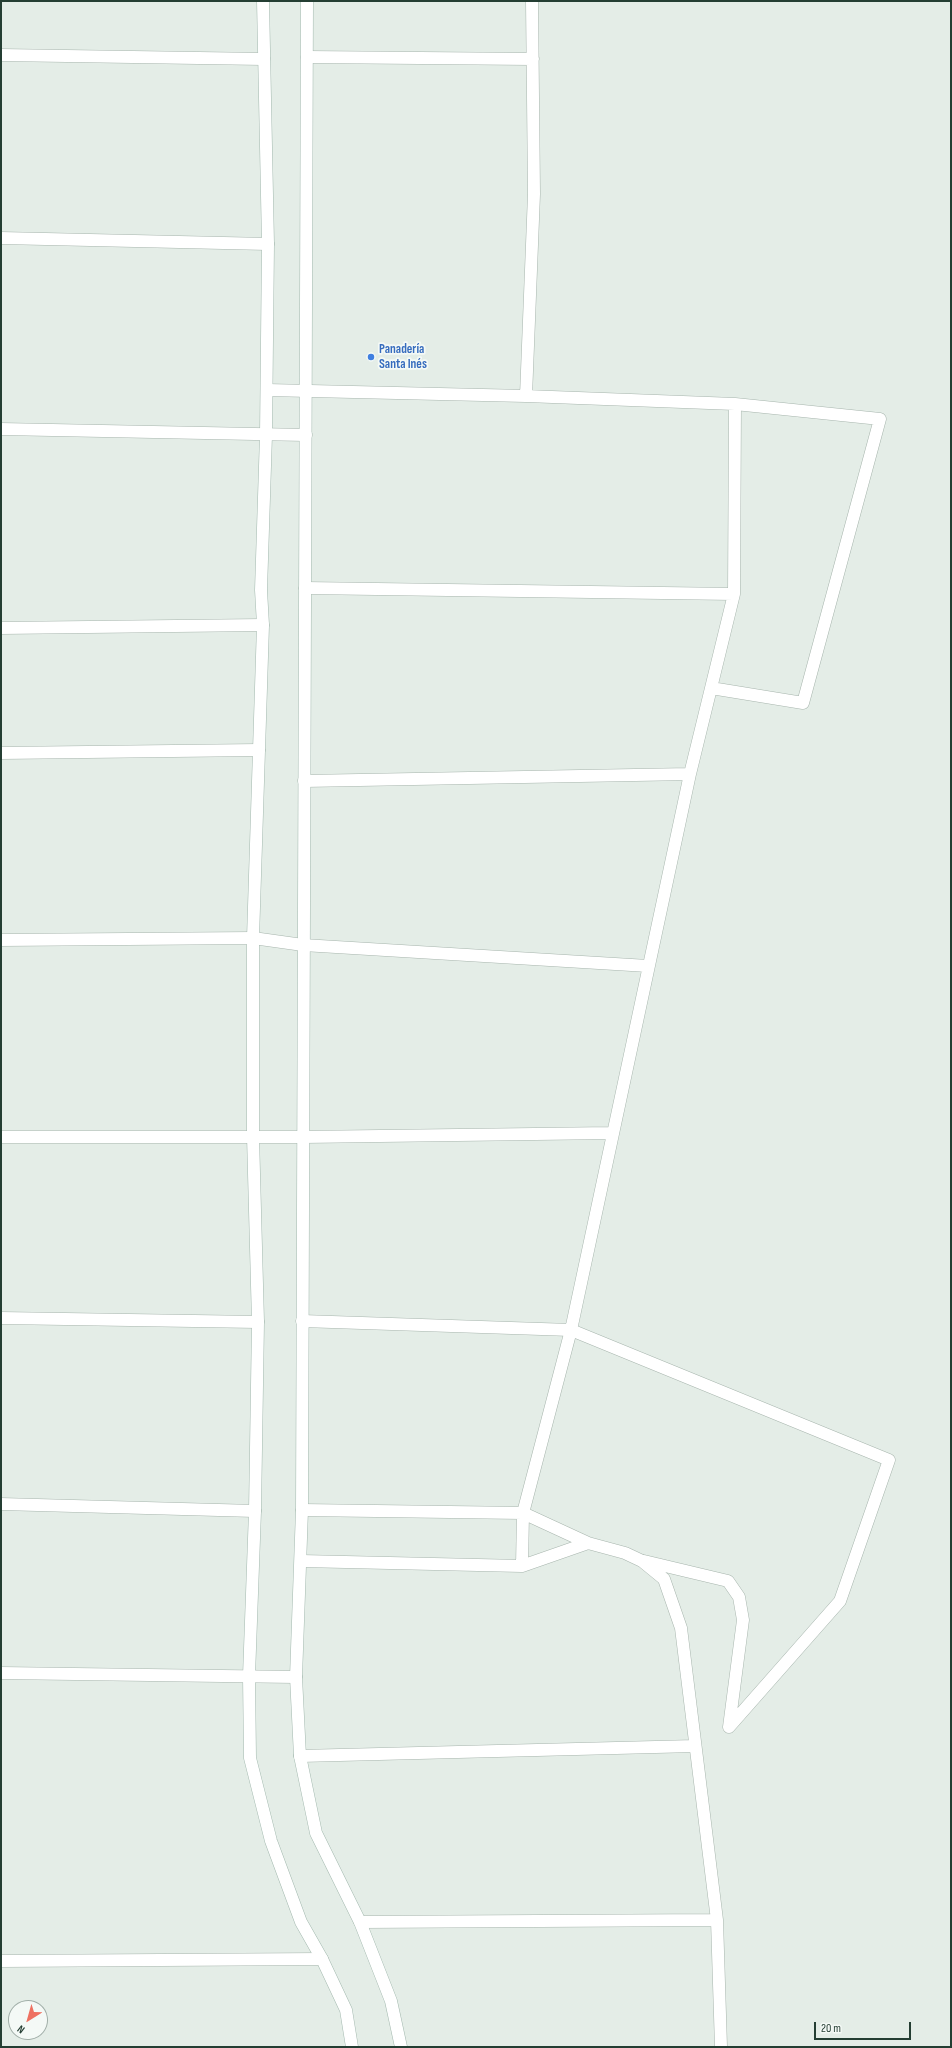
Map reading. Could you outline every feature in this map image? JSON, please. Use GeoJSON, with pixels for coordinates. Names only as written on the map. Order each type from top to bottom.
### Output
{"type":"FeatureCollection","features":[{"type":"Feature","properties":{"kind":"street"},"geometry":{"type":"LineString","coordinates":[[263,1],[268,244],[267,390],[253,938],[253,1136],[258,1322],[255,1511],[249,1676],[250,1758],[271,1841],[301,1922],[322,1959],[346,2010],[352,2047]]}},
{"type":"Feature","properties":{"kind":"street"},"geometry":{"type":"LineString","coordinates":[[307,1],[302,1510],[296,1677],[300,1756],[316,1833],[360,1922],[391,2001],[402,2047]]}},
{"type":"Feature","properties":{"kind":"street"},"geometry":{"type":"LineString","coordinates":[[526,396],[534,194],[532,1]]}},
{"type":"Feature","properties":{"kind":"street"},"geometry":{"type":"LineString","coordinates":[[1,55],[264,58]]}},
{"type":"Feature","properties":{"kind":"street"},"geometry":{"type":"LineString","coordinates":[[307,57],[533,59]]}},
{"type":"Feature","properties":{"kind":"street"},"geometry":{"type":"LineString","coordinates":[[1,238],[268,244]]}},
{"type":"Feature","properties":{"kind":"street"},"geometry":{"type":"LineString","coordinates":[[267,390],[526,396],[735,404],[880,419],[804,703],[711,688]]}},
{"type":"Feature","properties":{"kind":"street"},"geometry":{"type":"LineString","coordinates":[[522,1566],[523,1513],[571,1330],[690,774],[734,594],[735,404]]}},
{"type":"Feature","properties":{"kind":"street"},"geometry":{"type":"LineString","coordinates":[[1,429],[306,435]]}},
{"type":"Feature","properties":{"kind":"street"},"geometry":{"type":"LineString","coordinates":[[305,588],[734,594]]}},
{"type":"Feature","properties":{"kind":"street"},"geometry":{"type":"LineString","coordinates":[[1,628],[262,625]]}},
{"type":"Feature","properties":{"kind":"street"},"geometry":{"type":"LineString","coordinates":[[1,753],[259,750]]}},
{"type":"Feature","properties":{"kind":"street"},"geometry":{"type":"LineString","coordinates":[[304,781],[690,774]]}},
{"type":"Feature","properties":{"kind":"street"},"geometry":{"type":"LineString","coordinates":[[1,940],[253,938],[303,945],[648,966]]}},
{"type":"Feature","properties":{"kind":"street"},"geometry":{"type":"LineString","coordinates":[[1,1137],[253,1136],[303,1138],[612,1133]]}},
{"type":"Feature","properties":{"kind":"street"},"geometry":{"type":"LineString","coordinates":[[1,1318],[258,1322]]}},
{"type":"Feature","properties":{"kind":"street"},"geometry":{"type":"LineString","coordinates":[[302,1321],[571,1330],[889,1460],[840,1601],[729,1727],[743,1620],[739,1597],[728,1581],[642,1561],[625,1553],[588,1543],[523,1513],[302,1510]]}},
{"type":"Feature","properties":{"kind":"street"},"geometry":{"type":"LineString","coordinates":[[1,1504],[255,1511]]}},
{"type":"Feature","properties":{"kind":"street"},"geometry":{"type":"LineString","coordinates":[[301,1561],[522,1566],[588,1543]]}},
{"type":"Feature","properties":{"kind":"street"},"geometry":{"type":"LineString","coordinates":[[642,1561],[664,1579],[681,1628],[717,1920],[721,2047]]}},
{"type":"Feature","properties":{"kind":"street"},"geometry":{"type":"LineString","coordinates":[[1,1674],[296,1677]]}},
{"type":"Feature","properties":{"kind":"street"},"geometry":{"type":"LineString","coordinates":[[300,1756],[695,1746]]}},
{"type":"Feature","properties":{"kind":"street"},"geometry":{"type":"LineString","coordinates":[[360,1922],[717,1920]]}},
{"type":"Feature","properties":{"kind":"street"},"geometry":{"type":"LineString","coordinates":[[1,1960],[322,1959]]}},
{"type":"Feature","properties":{"kind":"place","name":"Panadería Santa Inés"},"geometry":{"type":"Point","coordinates":[371,357]}}]}
